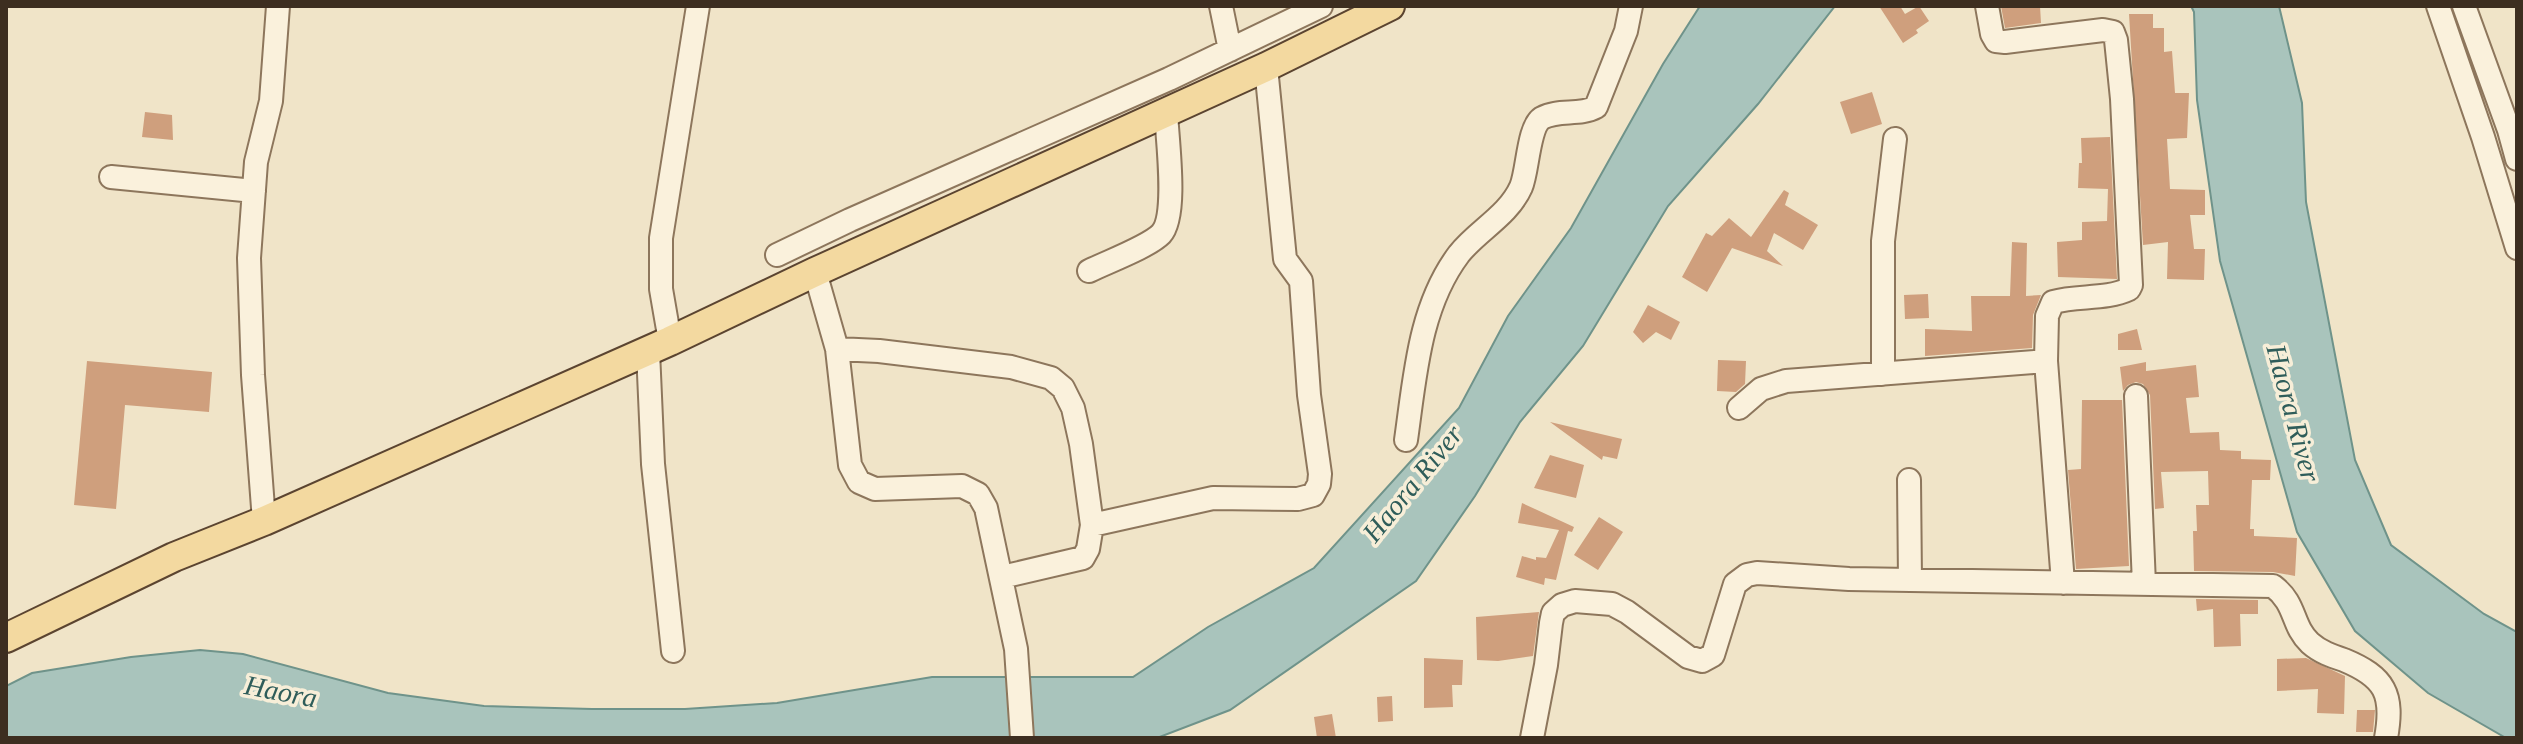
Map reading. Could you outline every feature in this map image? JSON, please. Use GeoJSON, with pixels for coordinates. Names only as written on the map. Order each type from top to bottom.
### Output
{"type":"FeatureCollection","features":[{"type":"Feature","properties":{"kind":"main road"},"geometry":{"type":"LineString","coordinates":[[6,638],[174,557],[264,521],[659,346],[1266,67],[1351,14],[1390,6]]}},
{"type":"Feature","properties":{"kind":"street"},"geometry":{"type":"LineString","coordinates":[[264,521],[249,299],[254,191],[259,148],[271,101],[278,6]]}},
{"type":"Feature","properties":{"kind":"street"},"geometry":{"type":"LineString","coordinates":[[673,651],[653,464],[661,238],[698,6]]}},
{"type":"Feature","properties":{"kind":"street"},"geometry":{"type":"LineString","coordinates":[[1221,6],[1230,50]]}},
{"type":"Feature","properties":{"kind":"street"},"geometry":{"type":"LineString","coordinates":[[777,255],[1321,6]]}},
{"type":"Feature","properties":{"kind":"street"},"geometry":{"type":"LineString","coordinates":[[1406,440],[1426,322],[1446,277],[1460,253],[1509,206],[1520,189],[1538,123],[1547,117],[1596,107],[1626,31],[1631,6]]}},
{"type":"Feature","properties":{"kind":"street"},"geometry":{"type":"LineString","coordinates":[[1987,6],[1996,41],[2103,30],[2113,32],[2116,40],[2131,285],[2117,294],[2053,302],[2047,316],[2046,361],[2063,583]]}},
{"type":"Feature","properties":{"kind":"street"},"geometry":{"type":"LineString","coordinates":[[2438,6],[2508,190],[2517,248]]}},
{"type":"Feature","properties":{"kind":"street"},"geometry":{"type":"LineString","coordinates":[[2464,6],[2517,159]]}},
{"type":"Feature","properties":{"kind":"street"},"geometry":{"type":"LineString","coordinates":[[1092,525],[1204,499],[1298,499],[1307,498],[1317,491],[1320,474],[1309,395],[1301,281],[1285,259],[1266,67]]}},
{"type":"Feature","properties":{"kind":"street"},"geometry":{"type":"LineString","coordinates":[[1089,271],[1156,238],[1166,227],[1169,211],[1166,112]]}},
{"type":"Feature","properties":{"kind":"street"},"geometry":{"type":"LineString","coordinates":[[1883,374],[1883,241],[1895,139]]}},
{"type":"Feature","properties":{"kind":"street"},"geometry":{"type":"LineString","coordinates":[[111,177],[254,191]]}},
{"type":"Feature","properties":{"kind":"street"},"geometry":{"type":"LineString","coordinates":[[815,272],[837,349],[850,465],[859,482],[875,489],[970,488],[982,499],[986,508],[1016,649],[1022,738]]}},
{"type":"Feature","properties":{"kind":"street"},"geometry":{"type":"LineString","coordinates":[[837,349],[1011,367],[1051,378],[1063,388],[1073,408],[1081,444],[1092,525],[1088,549],[1083,558],[1002,577]]}},
{"type":"Feature","properties":{"kind":"street"},"geometry":{"type":"LineString","coordinates":[[1739,408],[1761,389],[1772,384],[2046,361]]}},
{"type":"Feature","properties":{"kind":"street"},"geometry":{"type":"LineString","coordinates":[[2136,396],[2144,584]]}},
{"type":"Feature","properties":{"kind":"street"},"geometry":{"type":"LineString","coordinates":[[1909,480],[1910,580]]}},
{"type":"Feature","properties":{"kind":"street"},"geometry":{"type":"LineString","coordinates":[[1532,738],[1553,613],[1562,605],[1575,601],[1612,604],[1688,657],[1702,661],[1713,655],[1735,584],[1747,575],[1757,573],[1910,580],[2273,586],[2289,600],[2300,632],[2309,642],[2319,651],[2362,668],[2379,682],[2389,702],[2386,738]]}},
{"type":"Feature","properties":{"kind":"water"},"geometry":{"type":"Polygon","coordinates":[[[1700,6],[1835,6],[1758,104],[1668,206],[1583,346],[1520,422],[1475,496],[1416,581],[1230,710],[1157,738],[6,738],[6,686],[32,673],[131,657],[200,650],[243,654],[388,693],[484,706],[685,709],[777,703],[932,677],[1133,677],[1208,627],[1314,568],[1459,408],[1508,316],[1571,228],[1663,64],[1700,6]]]}},
{"type":"Feature","properties":{"kind":"water","name":"Haora River"},"geometry":{"type":"Polygon","coordinates":[[[2191,6],[2279,6],[2302,103],[2306,202],[2355,460],[2391,545],[2484,614],[2517,632],[2517,738],[2506,738],[2428,693],[2355,631],[2297,532],[2220,261],[2197,100],[2194,12],[2191,6]]]}},
{"type":"Feature","properties":{"kind":"building"},"geometry":{"type":"Polygon","coordinates":[[[1879,6],[1900,6],[1905,14],[1919,6],[1929,21],[1903,43],[1879,6]]]}},
{"type":"Feature","properties":{"kind":"building"},"geometry":{"type":"Polygon","coordinates":[[[2001,6],[2040,6],[2041,23],[2005,28],[2001,6]]]}},
{"type":"Feature","properties":{"kind":"building"},"geometry":{"type":"Polygon","coordinates":[[[2129,14],[2153,14],[2153,28],[2164,28],[2164,52],[2172,51],[2175,93],[2189,93],[2187,138],[2167,139],[2170,189],[2205,190],[2205,215],[2190,215],[2194,249],[2205,249],[2204,280],[2167,279],[2168,242],[2143,245],[2129,14]]]}},
{"type":"Feature","properties":{"kind":"building"},"geometry":{"type":"Polygon","coordinates":[[[1872,92],[1882,124],[1851,134],[1840,102],[1872,92]]]}},
{"type":"Feature","properties":{"kind":"building"},"geometry":{"type":"Polygon","coordinates":[[[145,112],[172,115],[173,140],[142,137],[145,112]]]}},
{"type":"Feature","properties":{"kind":"building"},"geometry":{"type":"Polygon","coordinates":[[[2110,137],[2117,279],[2058,277],[2057,242],[2082,240],[2082,222],[2107,221],[2108,189],[2078,188],[2079,163],[2082,163],[2081,138],[2110,137]]]}},
{"type":"Feature","properties":{"kind":"building"},"geometry":{"type":"Polygon","coordinates":[[[1784,190],[1789,193],[1785,205],[1818,225],[1803,250],[1774,233],[1767,251],[1783,266],[1732,248],[1707,292],[1682,277],[1706,233],[1712,236],[1729,218],[1751,237],[1784,190]]]}},
{"type":"Feature","properties":{"kind":"building"},"geometry":{"type":"Polygon","coordinates":[[[2012,242],[2027,243],[2026,296],[2041,295],[2033,315],[2032,348],[1925,356],[1925,329],[1972,331],[1971,296],[2010,296],[2012,242]]]}},
{"type":"Feature","properties":{"kind":"building"},"geometry":{"type":"Polygon","coordinates":[[[1928,294],[1929,318],[1905,319],[1904,295],[1928,294]]]}},
{"type":"Feature","properties":{"kind":"building"},"geometry":{"type":"Polygon","coordinates":[[[1648,305],[1680,322],[1671,340],[1656,332],[1643,343],[1633,332],[1648,305]]]}},
{"type":"Feature","properties":{"kind":"building"},"geometry":{"type":"Polygon","coordinates":[[[2137,329],[2142,350],[2118,350],[2118,334],[2137,329]]]}},
{"type":"Feature","properties":{"kind":"building"},"geometry":{"type":"Polygon","coordinates":[[[1718,360],[1746,361],[1745,384],[1736,392],[1717,391],[1718,360]]]}},
{"type":"Feature","properties":{"kind":"building"},"geometry":{"type":"Polygon","coordinates":[[[87,361],[212,372],[209,412],[125,405],[116,509],[74,505],[87,361]]]}},
{"type":"Feature","properties":{"kind":"building"},"geometry":{"type":"Polygon","coordinates":[[[2146,362],[2146,371],[2196,365],[2199,397],[2186,398],[2190,433],[2219,432],[2220,450],[2241,451],[2241,459],[2271,460],[2270,480],[2252,480],[2250,529],[2254,529],[2254,536],[2297,538],[2295,576],[2273,572],[2194,571],[2196,505],[2209,505],[2208,471],[2161,472],[2164,508],[2155,509],[2150,395],[2143,384],[2136,382],[2123,391],[2120,367],[2146,362]]]}},
{"type":"Feature","properties":{"kind":"building"},"geometry":{"type":"Polygon","coordinates":[[[2082,400],[2122,400],[2129,566],[2076,569],[2068,470],[2081,469],[2082,400]]]}},
{"type":"Feature","properties":{"kind":"building"},"geometry":{"type":"Polygon","coordinates":[[[1550,422],[1622,439],[1617,459],[1603,456],[1602,460],[1550,422]]]}},
{"type":"Feature","properties":{"kind":"building"},"geometry":{"type":"Polygon","coordinates":[[[1550,455],[1584,465],[1576,498],[1534,488],[1550,455]]]}},
{"type":"Feature","properties":{"kind":"building"},"geometry":{"type":"Polygon","coordinates":[[[1522,503],[1574,527],[1572,532],[1568,531],[1556,580],[1545,578],[1544,585],[1516,577],[1522,556],[1536,560],[1536,557],[1546,558],[1559,530],[1518,523],[1522,503]]]}},
{"type":"Feature","properties":{"kind":"building"},"geometry":{"type":"Polygon","coordinates":[[[1599,517],[1623,532],[1598,570],[1574,555],[1599,517]]]}},
{"type":"Feature","properties":{"kind":"building"},"geometry":{"type":"Polygon","coordinates":[[[2196,599],[2258,600],[2258,614],[2240,614],[2241,646],[2214,647],[2213,609],[2197,611],[2196,599]]]}},
{"type":"Feature","properties":{"kind":"building"},"geometry":{"type":"Polygon","coordinates":[[[1539,612],[1533,656],[1498,661],[1477,660],[1476,617],[1539,612]]]}},
{"type":"Feature","properties":{"kind":"building"},"geometry":{"type":"Polygon","coordinates":[[[1424,658],[1463,660],[1462,685],[1452,685],[1453,707],[1424,708],[1424,658]]]}},
{"type":"Feature","properties":{"kind":"building"},"geometry":{"type":"Polygon","coordinates":[[[2306,658],[2345,676],[2344,714],[2317,713],[2318,689],[2277,691],[2277,659],[2306,658]]]}},
{"type":"Feature","properties":{"kind":"building"},"geometry":{"type":"Polygon","coordinates":[[[1392,696],[1393,721],[1378,722],[1377,697],[1392,696]]]}},
{"type":"Feature","properties":{"kind":"building"},"geometry":{"type":"Polygon","coordinates":[[[2357,710],[2375,710],[2373,732],[2356,732],[2357,710]]]}},
{"type":"Feature","properties":{"kind":"building"},"geometry":{"type":"Polygon","coordinates":[[[1332,714],[1336,738],[1317,738],[1314,717],[1332,714]]]}},
{"type":"Feature","properties":{"kind":"water label","name":"Haora"},"geometry":{"type":"Point","coordinates":[281,691]}}]}
